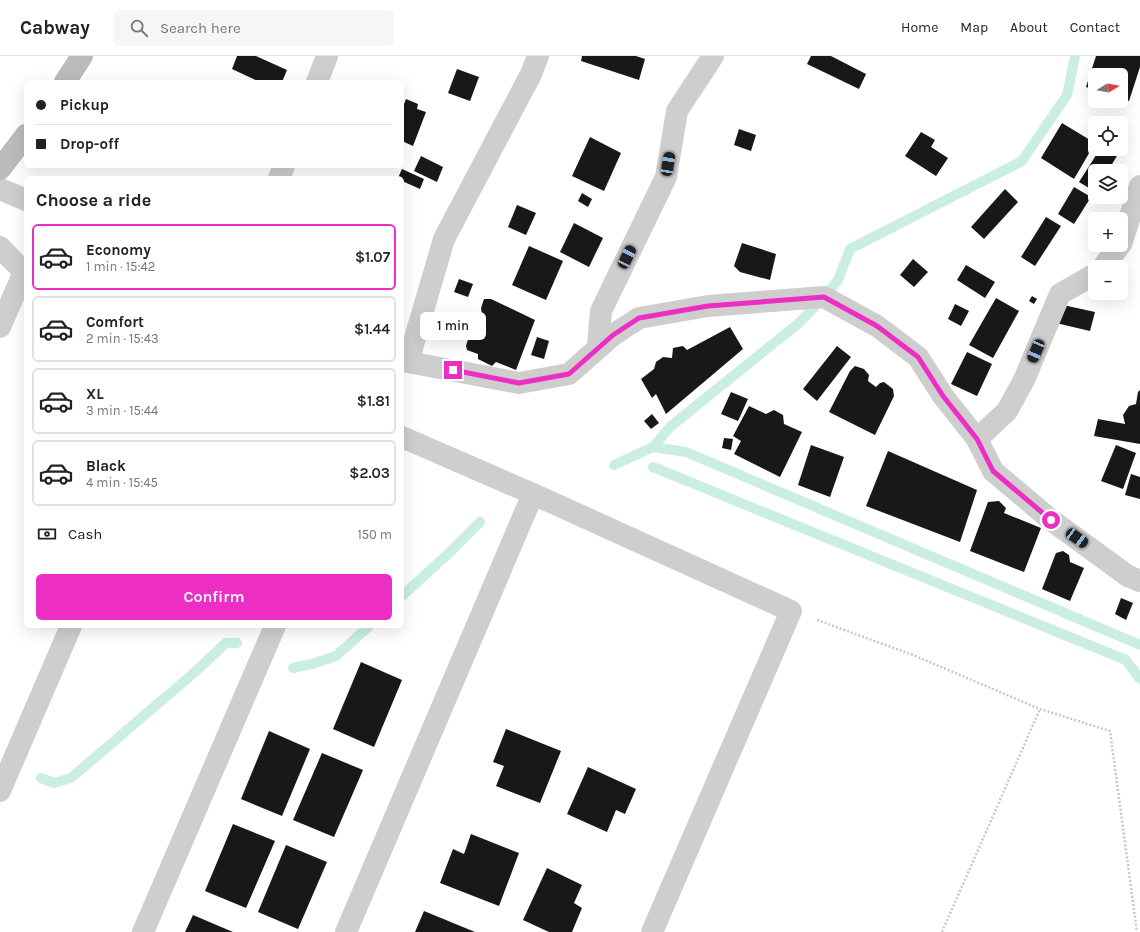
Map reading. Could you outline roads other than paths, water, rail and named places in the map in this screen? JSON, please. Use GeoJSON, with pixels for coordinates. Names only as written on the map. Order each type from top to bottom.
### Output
{"type":"FeatureCollection","features":[{"type":"Feature","properties":{"kind":"street"},"geometry":{"type":"LineString","coordinates":[[66,80],[82,56]]}},
{"type":"Feature","properties":{"kind":"street"},"geometry":{"type":"LineString","coordinates":[[318,80],[327,56]]}},
{"type":"Feature","properties":{"kind":"street"},"geometry":{"type":"LineString","coordinates":[[538,56],[531,74],[444,239],[405,361],[519,383],[569,374],[598,347],[639,318],[708,306],[824,297],[877,326],[918,357],[943,396],[977,439],[993,471],[1051,520],[1128,576],[1140,581]]}},
{"type":"Feature","properties":{"kind":"street"},"geometry":{"type":"LineString","coordinates":[[598,347],[601,310],[666,177],[677,111],[713,56]]}},
{"type":"Feature","properties":{"kind":"street"},"geometry":{"type":"LineString","coordinates":[[0,169],[24,138]]}},
{"type":"Feature","properties":{"kind":"street"},"geometry":{"type":"LineString","coordinates":[[1128,223],[1140,186]]}},
{"type":"Feature","properties":{"kind":"street"},"geometry":{"type":"LineString","coordinates":[[0,189],[24,199]]}},
{"type":"Feature","properties":{"kind":"street"},"geometry":{"type":"LineString","coordinates":[[0,247],[24,272]]}},
{"type":"Feature","properties":{"kind":"street"},"geometry":{"type":"LineString","coordinates":[[1109,260],[1115,252]]}},
{"type":"Feature","properties":{"kind":"street"},"geometry":{"type":"LineString","coordinates":[[0,327],[24,275]]}},
{"type":"Feature","properties":{"kind":"street"},"geometry":{"type":"LineString","coordinates":[[977,439],[1007,411],[1024,380],[1060,294],[1088,278]]}},
{"type":"Feature","properties":{"kind":"street"},"geometry":{"type":"LineString","coordinates":[[404,438],[791,610],[652,932]]}},
{"type":"Feature","properties":{"kind":"street"},"geometry":{"type":"LineString","coordinates":[[346,932],[533,494]]}},
{"type":"Feature","properties":{"kind":"street"},"geometry":{"type":"LineString","coordinates":[[0,791],[70,628]]}},
{"type":"Feature","properties":{"kind":"street"},"geometry":{"type":"LineString","coordinates":[[143,932],[274,628]]}},
{"type":"Feature","properties":{"kind":"waterway"},"geometry":{"type":"LineString","coordinates":[[614,465],[653,447],[670,427],[800,322],[838,280],[850,249],[1022,161],[1067,95],[1075,56]]}},
{"type":"Feature","properties":{"kind":"waterway"},"geometry":{"type":"LineString","coordinates":[[653,447],[686,452],[1140,645]]}},
{"type":"Feature","properties":{"kind":"waterway"},"geometry":{"type":"LineString","coordinates":[[653,467],[1126,660],[1140,679]]}},
{"type":"Feature","properties":{"kind":"waterway"},"geometry":{"type":"LineString","coordinates":[[404,594],[480,522]]}},
{"type":"Feature","properties":{"kind":"waterway"},"geometry":{"type":"LineString","coordinates":[[293,668],[312,664],[336,656],[367,628]]}},
{"type":"Feature","properties":{"kind":"waterway"},"geometry":{"type":"LineString","coordinates":[[41,778],[54,783],[71,778],[195,672],[226,643],[237,643]]}}]}
